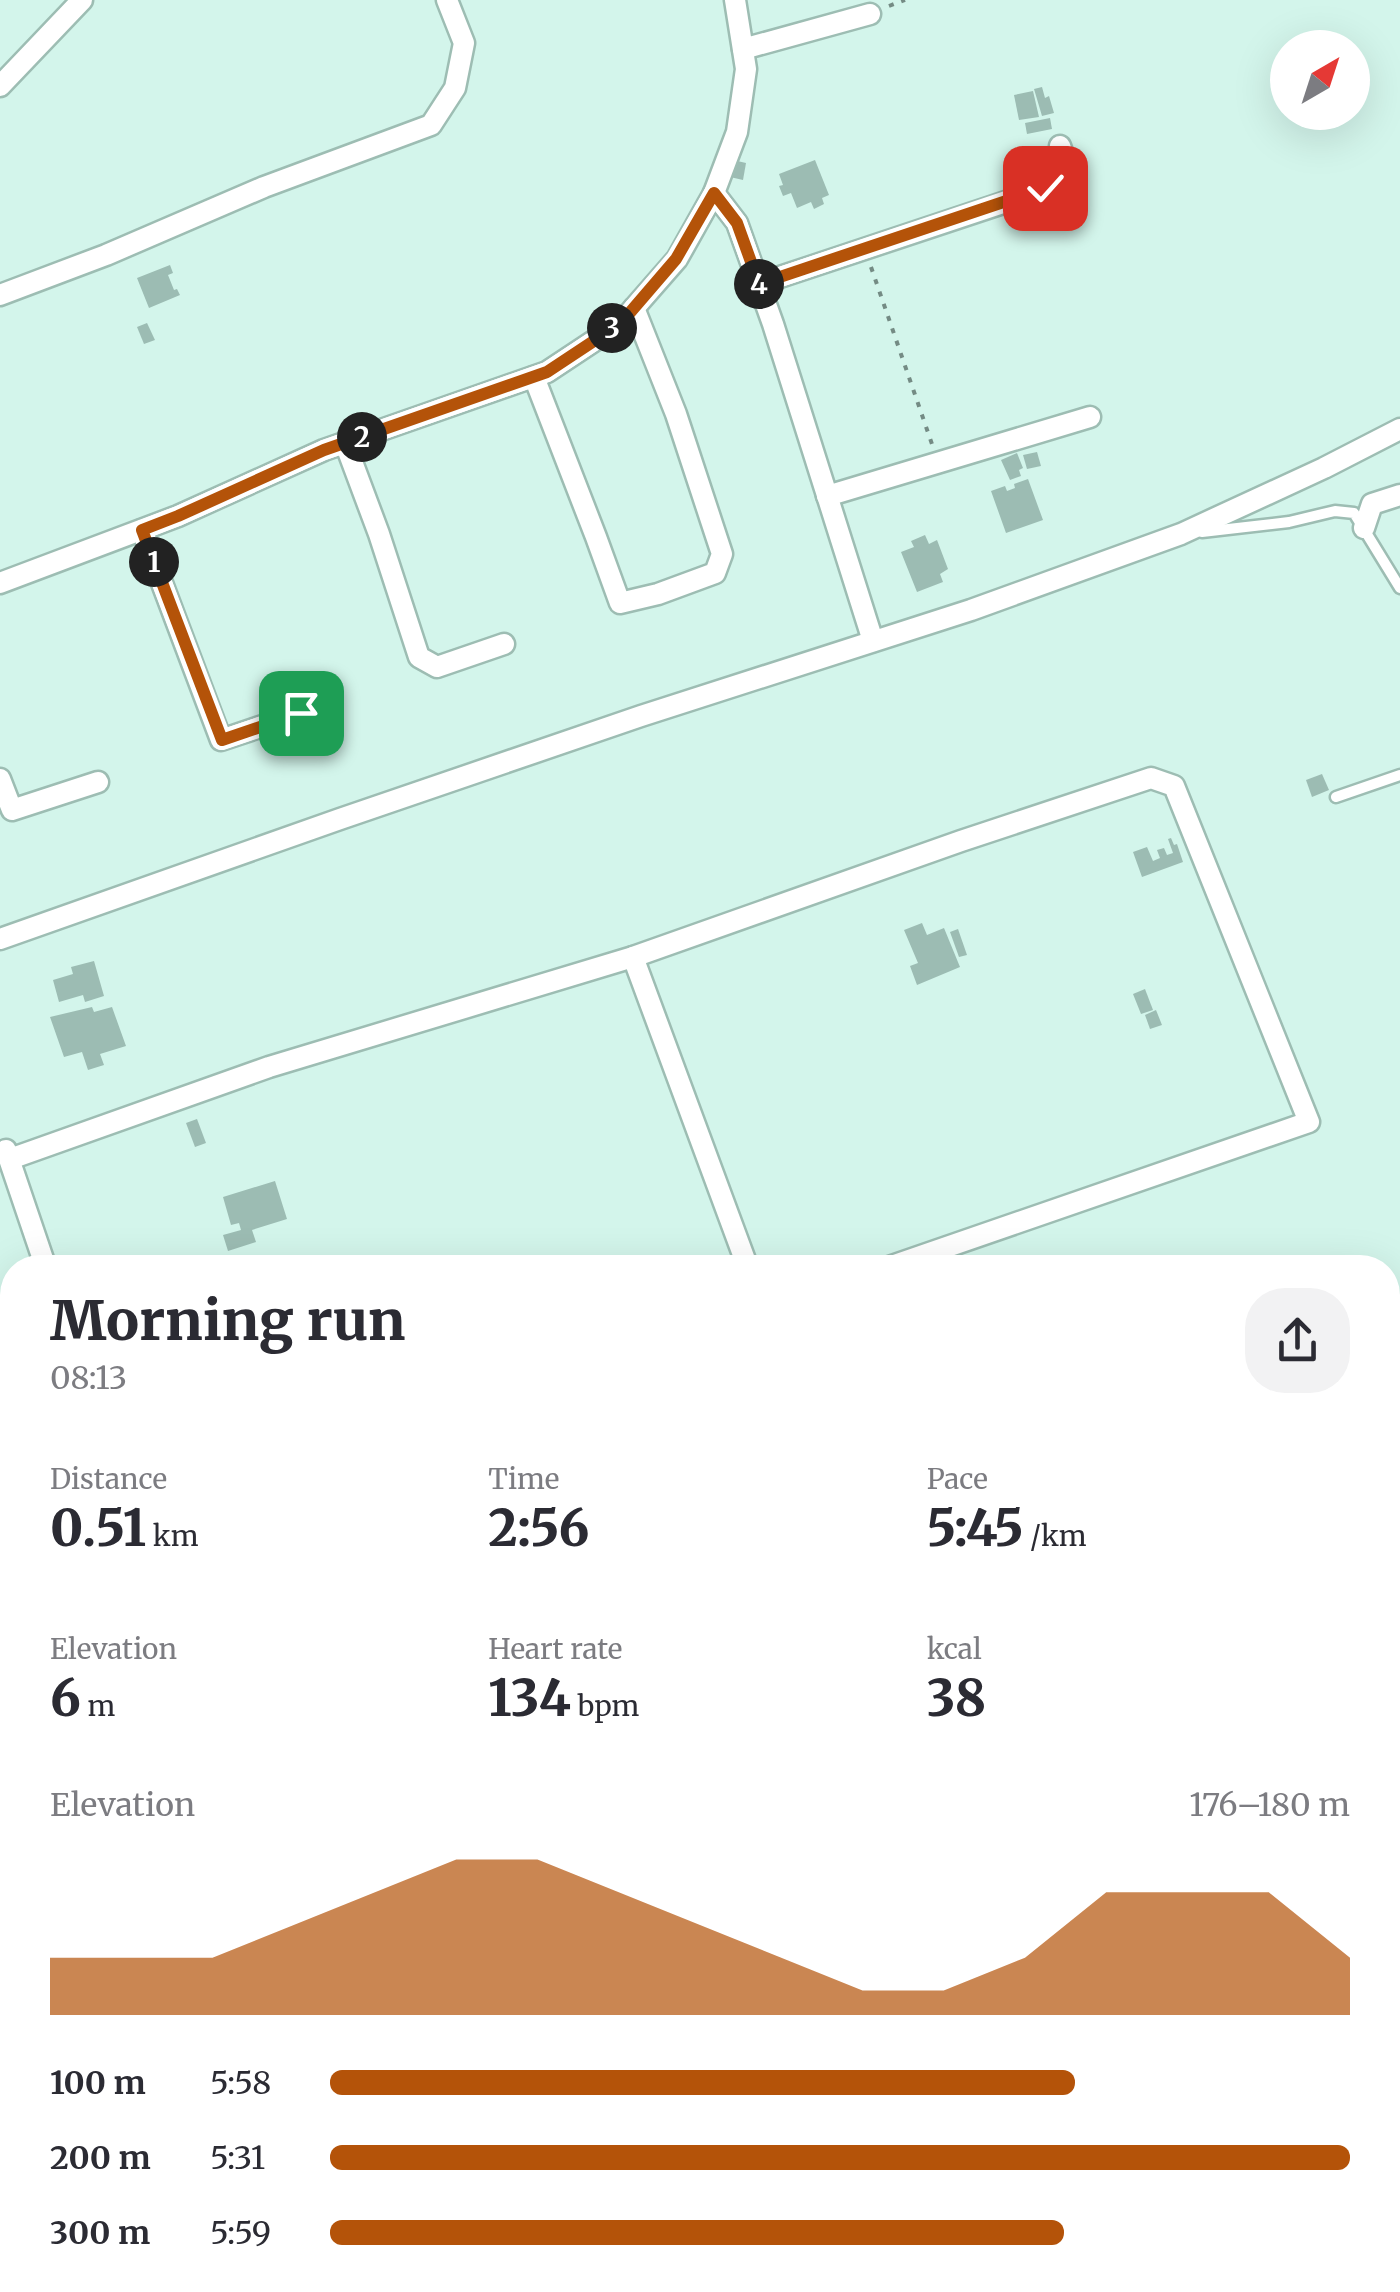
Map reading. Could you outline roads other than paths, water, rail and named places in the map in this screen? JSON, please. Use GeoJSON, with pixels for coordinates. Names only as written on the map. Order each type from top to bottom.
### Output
{"type":"FeatureCollection","features":[{"type":"Feature","properties":{"kind":"street"},"geometry":{"type":"LineString","coordinates":[[0,86],[82,0]]}},
{"type":"Feature","properties":{"kind":"street"},"geometry":{"type":"LineString","coordinates":[[0,295],[106,255],[264,187],[430,126],[456,88],[464,42],[448,0]]}},
{"type":"Feature","properties":{"kind":"street"},"geometry":{"type":"LineString","coordinates":[[0,583],[142,530],[345,443],[547,372],[621,323],[676,259],[714,193],[737,132],[746,69],[735,0]]}},
{"type":"Feature","properties":{"kind":"street"},"geometry":{"type":"LineString","coordinates":[[743,49],[870,14]]}},
{"type":"Feature","properties":{"kind":"street"},"geometry":{"type":"LineString","coordinates":[[759,284],[1045,188],[1064,156],[1060,146]]}},
{"type":"Feature","properties":{"kind":"street"},"geometry":{"type":"LineString","coordinates":[[714,193],[737,223],[759,284],[873,641]]}},
{"type":"Feature","properties":{"kind":"street"},"geometry":{"type":"LineString","coordinates":[[534,377],[620,604],[715,572],[722,554],[676,414],[634,308]]}},
{"type":"Feature","properties":{"kind":"street"},"geometry":{"type":"LineString","coordinates":[[827,496],[1090,417]]}},
{"type":"Feature","properties":{"kind":"street"},"geometry":{"type":"LineString","coordinates":[[0,939],[640,716],[971,610],[1181,534],[1400,429]]}},
{"type":"Feature","properties":{"kind":"street"},"geometry":{"type":"LineString","coordinates":[[345,443],[419,657],[437,667],[504,644]]}},
{"type":"Feature","properties":{"kind":"street"},"geometry":{"type":"LineString","coordinates":[[1364,528],[1372,504],[1400,495]]}},
{"type":"Feature","properties":{"kind":"street"},"geometry":{"type":"LineString","coordinates":[[142,530],[222,740],[301,713]]}},
{"type":"Feature","properties":{"kind":"street"},"geometry":{"type":"LineString","coordinates":[[41,1255],[5,1156],[269,1067],[633,957],[961,840],[1151,778],[1174,786],[1308,1122],[924,1255]]}},
{"type":"Feature","properties":{"kind":"street"},"geometry":{"type":"LineString","coordinates":[[0,779],[12,810],[98,782]]}},
{"type":"Feature","properties":{"kind":"street"},"geometry":{"type":"LineString","coordinates":[[633,957],[743,1255]]}},
{"type":"Feature","properties":{"kind":"lane"},"geometry":{"type":"LineString","coordinates":[[1181,534],[1289,522],[1335,510],[1354,513],[1400,588]]}},
{"type":"Feature","properties":{"kind":"lane"},"geometry":{"type":"LineString","coordinates":[[1336,797],[1400,775]]}}]}
